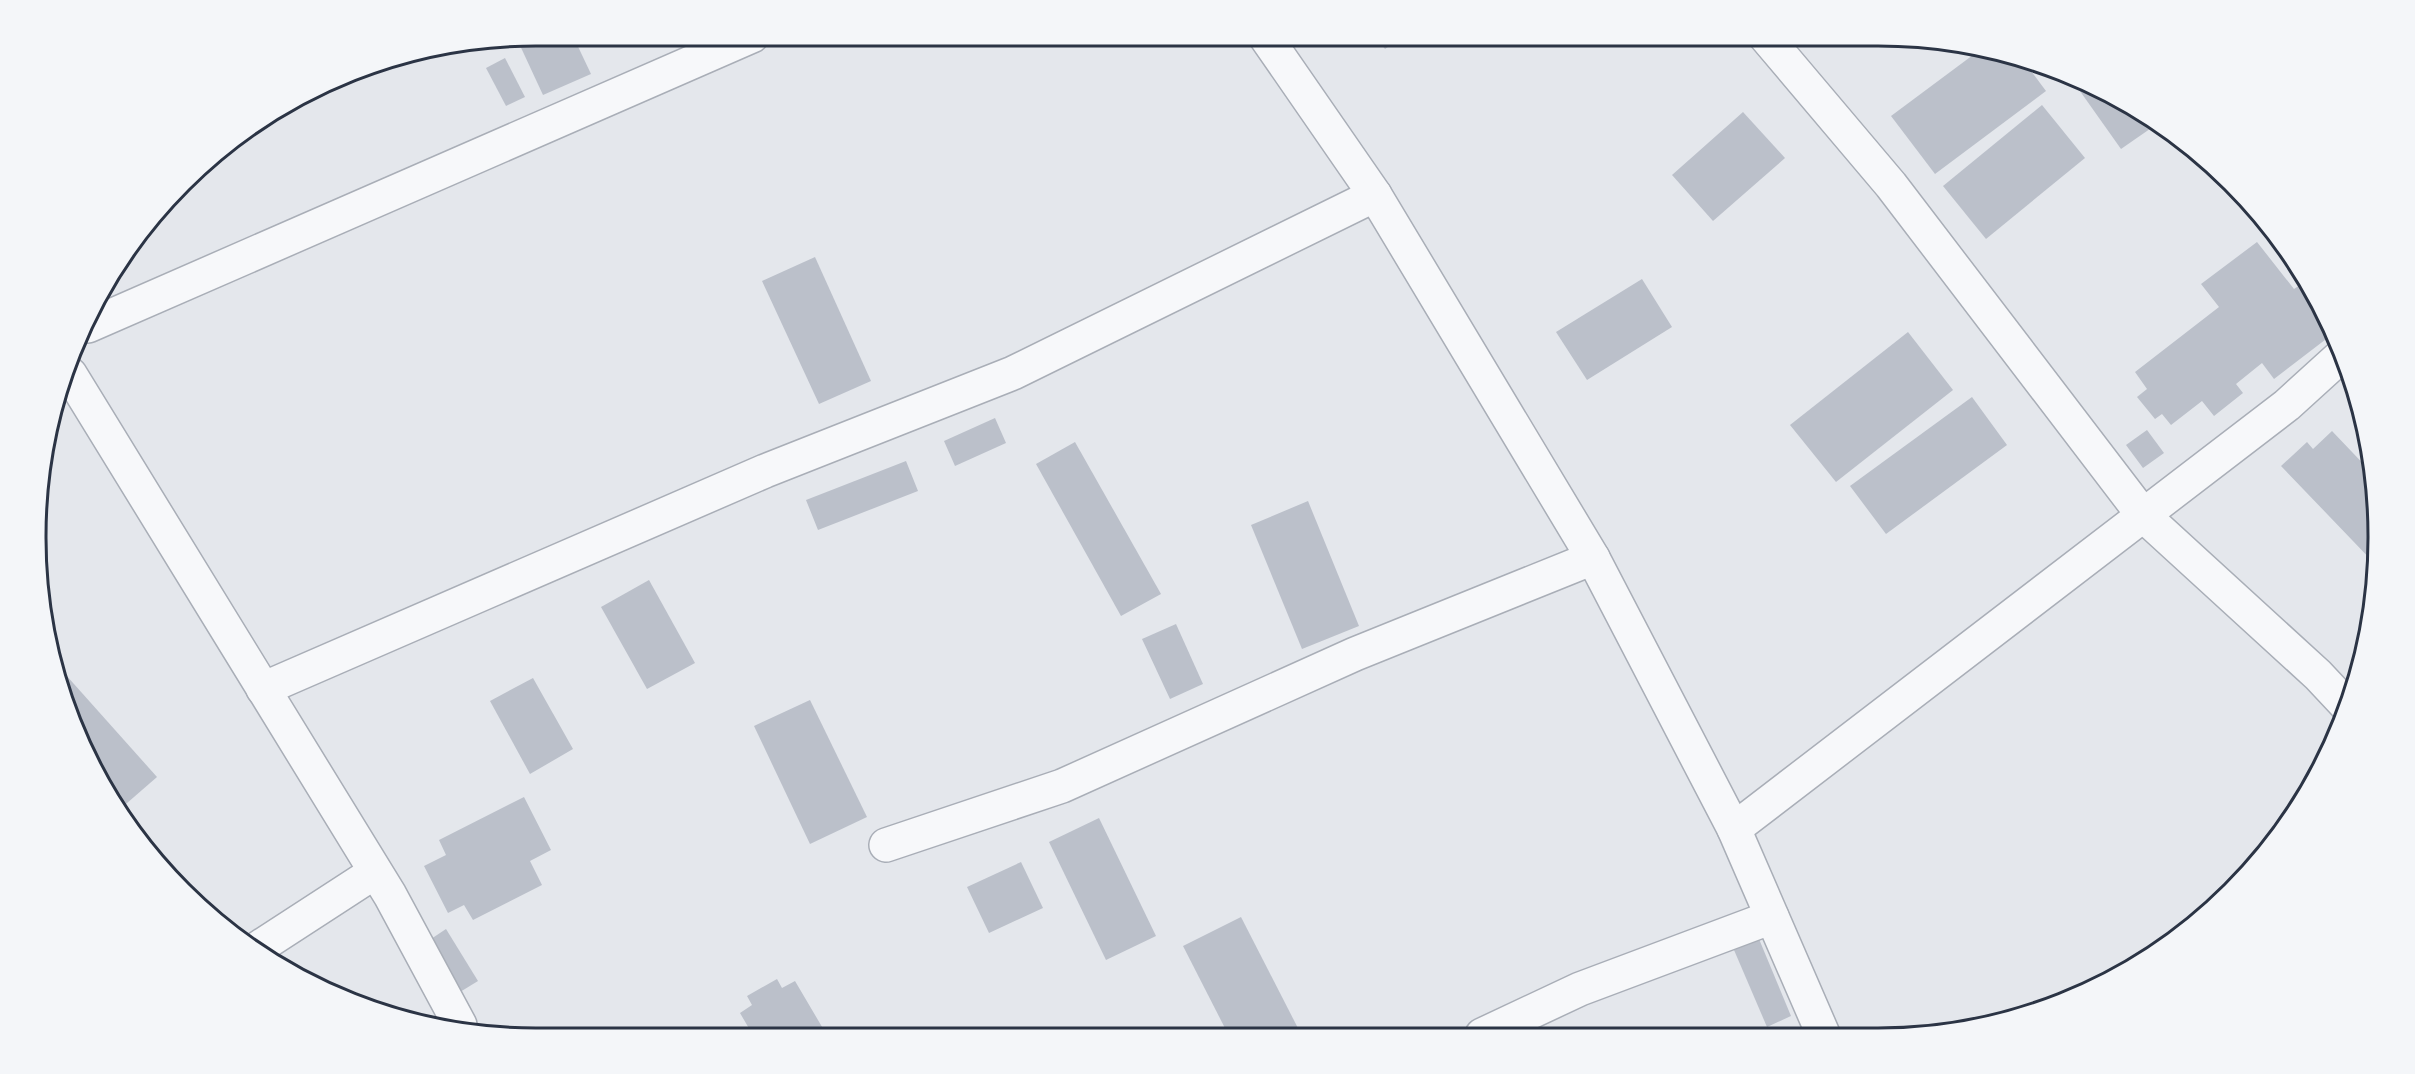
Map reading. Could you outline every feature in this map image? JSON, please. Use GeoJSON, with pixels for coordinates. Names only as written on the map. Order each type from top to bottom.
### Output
{"type":"FeatureCollection","features":[{"type":"Feature","properties":{"kind":"street"},"geometry":{"type":"LineString","coordinates":[[96,323],[729,46]]}},
{"type":"Feature","properties":{"kind":"street"},"geometry":{"type":"LineString","coordinates":[[1272,46],[1375,195],[1593,558],[1734,829],[1820,1028]]}},
{"type":"Feature","properties":{"kind":"street"},"geometry":{"type":"LineString","coordinates":[[1773,46],[1891,185],[2143,515],[2318,675],[2341,699]]}},
{"type":"Feature","properties":{"kind":"street"},"geometry":{"type":"LineString","coordinates":[[263,689],[765,471],[1013,373],[1375,195]]}},
{"type":"Feature","properties":{"kind":"street"},"geometry":{"type":"LineString","coordinates":[[1734,829],[2287,405],[2335,361]]}},
{"type":"Feature","properties":{"kind":"street"},"geometry":{"type":"LineString","coordinates":[[73,379],[375,872],[458,1021]]}},
{"type":"Feature","properties":{"kind":"street"},"geometry":{"type":"LineString","coordinates":[[886,844],[1062,786],[1355,654],[1593,558]]}},
{"type":"Feature","properties":{"kind":"street"},"geometry":{"type":"LineString","coordinates":[[263,945],[375,872]]}},
{"type":"Feature","properties":{"kind":"street"},"geometry":{"type":"LineString","coordinates":[[1497,1028],[1580,989],[1772,916]]}},
{"type":"Feature","properties":{"kind":"building"},"geometry":{"type":"Polygon","coordinates":[[[578,46],[591,74],[543,95],[521,47],[578,46]]]}},
{"type":"Feature","properties":{"kind":"building"},"geometry":{"type":"Polygon","coordinates":[[[1972,56],[2032,72],[2046,91],[1935,174],[1891,116],[1972,56]]]}},
{"type":"Feature","properties":{"kind":"building"},"geometry":{"type":"Polygon","coordinates":[[[505,58],[525,97],[506,106],[486,68],[505,58]]]}},
{"type":"Feature","properties":{"kind":"building"},"geometry":{"type":"Polygon","coordinates":[[[2079,90],[2150,129],[2121,149],[2079,90]]]}},
{"type":"Feature","properties":{"kind":"building"},"geometry":{"type":"Polygon","coordinates":[[[2042,105],[2085,158],[1986,239],[1943,186],[2042,105]]]}},
{"type":"Feature","properties":{"kind":"building"},"geometry":{"type":"Polygon","coordinates":[[[1743,112],[1785,158],[1713,221],[1672,175],[1743,112]]]}},
{"type":"Feature","properties":{"kind":"building"},"geometry":{"type":"Polygon","coordinates":[[[2257,242],[2294,289],[2299,286],[2326,339],[2274,379],[2262,363],[2236,384],[2243,393],[2214,416],[2202,401],[2171,425],[2162,414],[2155,419],[2137,397],[2147,389],[2135,372],[2219,307],[2201,284],[2257,242]]]}},
{"type":"Feature","properties":{"kind":"building"},"geometry":{"type":"Polygon","coordinates":[[[815,257],[871,381],[819,404],[762,281],[815,257]]]}},
{"type":"Feature","properties":{"kind":"building"},"geometry":{"type":"Polygon","coordinates":[[[1642,279],[1672,327],[1587,380],[1556,332],[1642,279]]]}},
{"type":"Feature","properties":{"kind":"building"},"geometry":{"type":"Polygon","coordinates":[[[1908,332],[1953,390],[1836,482],[1790,425],[1908,332]]]}},
{"type":"Feature","properties":{"kind":"building"},"geometry":{"type":"Polygon","coordinates":[[[1972,397],[2007,445],[1886,534],[1850,486],[1972,397]]]}},
{"type":"Feature","properties":{"kind":"building"},"geometry":{"type":"Polygon","coordinates":[[[995,418],[1006,443],[955,466],[944,441],[995,418]]]}},
{"type":"Feature","properties":{"kind":"building"},"geometry":{"type":"Polygon","coordinates":[[[2147,430],[2164,453],[2143,468],[2126,445],[2147,430]]]}},
{"type":"Feature","properties":{"kind":"building"},"geometry":{"type":"Polygon","coordinates":[[[2332,431],[2362,463],[2367,505],[2367,556],[2281,466],[2307,442],[2313,449],[2332,431]]]}},
{"type":"Feature","properties":{"kind":"building"},"geometry":{"type":"Polygon","coordinates":[[[1075,442],[1161,594],[1121,616],[1036,464],[1075,442]]]}},
{"type":"Feature","properties":{"kind":"building"},"geometry":{"type":"Polygon","coordinates":[[[906,461],[918,491],[818,530],[806,500],[906,461]]]}},
{"type":"Feature","properties":{"kind":"building"},"geometry":{"type":"Polygon","coordinates":[[[1308,501],[1359,626],[1302,649],[1251,525],[1308,501]]]}},
{"type":"Feature","properties":{"kind":"building"},"geometry":{"type":"Polygon","coordinates":[[[649,580],[695,663],[647,689],[601,607],[649,580]]]}},
{"type":"Feature","properties":{"kind":"building"},"geometry":{"type":"Polygon","coordinates":[[[1176,624],[1203,684],[1170,699],[1142,639],[1176,624]]]}},
{"type":"Feature","properties":{"kind":"building"},"geometry":{"type":"Polygon","coordinates":[[[67,676],[157,777],[126,804],[97,754],[67,676]]]}},
{"type":"Feature","properties":{"kind":"building"},"geometry":{"type":"Polygon","coordinates":[[[533,678],[573,749],[530,774],[490,701],[533,678]]]}},
{"type":"Feature","properties":{"kind":"building"},"geometry":{"type":"Polygon","coordinates":[[[810,700],[867,817],[810,844],[754,726],[810,700]]]}},
{"type":"Feature","properties":{"kind":"building"},"geometry":{"type":"Polygon","coordinates":[[[524,797],[551,850],[530,861],[542,885],[473,920],[464,905],[448,913],[424,866],[446,855],[439,840],[524,797]]]}},
{"type":"Feature","properties":{"kind":"building"},"geometry":{"type":"Polygon","coordinates":[[[1099,818],[1156,936],[1106,960],[1049,842],[1099,818]]]}},
{"type":"Feature","properties":{"kind":"building"},"geometry":{"type":"Polygon","coordinates":[[[1021,862],[1043,908],[989,933],[967,887],[1021,862]]]}},
{"type":"Feature","properties":{"kind":"building"},"geometry":{"type":"Polygon","coordinates":[[[1241,917],[1298,1028],[1225,1028],[1183,946],[1241,917]]]}},
{"type":"Feature","properties":{"kind":"building"},"geometry":{"type":"Polygon","coordinates":[[[446,929],[478,981],[460,992],[428,941],[446,929]]]}},
{"type":"Feature","properties":{"kind":"building"},"geometry":{"type":"Polygon","coordinates":[[[1759,939],[1791,1016],[1767,1027],[1734,950],[1759,939]]]}},
{"type":"Feature","properties":{"kind":"building"},"geometry":{"type":"Polygon","coordinates":[[[777,979],[782,988],[795,981],[823,1028],[749,1028],[740,1013],[752,1005],[747,996],[777,979]]]}}]}
